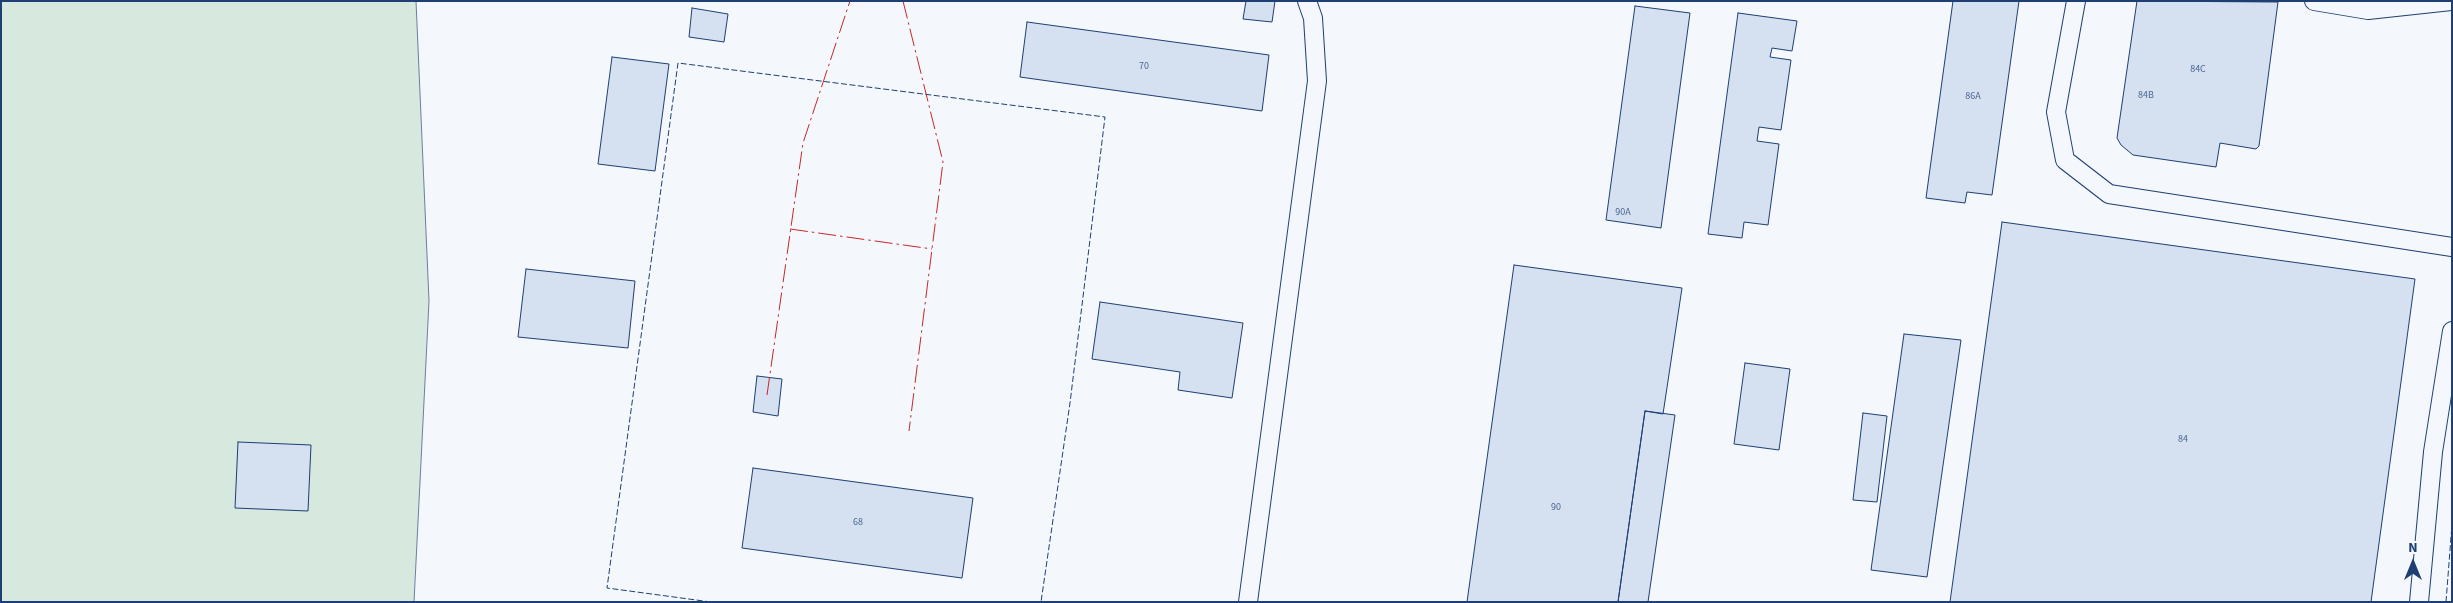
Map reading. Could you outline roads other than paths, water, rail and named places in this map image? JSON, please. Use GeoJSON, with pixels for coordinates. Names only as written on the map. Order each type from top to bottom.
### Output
{"type":"FeatureCollection","features":[{"type":"Feature","properties":{"kind":"lane"},"geometry":{"type":"LineString","coordinates":[[1248,602],[1317,81],[1313,18],[1308,1]]}},
{"type":"Feature","properties":{"kind":"lane"},"geometry":{"type":"LineString","coordinates":[[2076,1],[2056,112],[2065,160],[2108,194],[2452,247]]}},
{"type":"Feature","properties":{"kind":"lane"},"geometry":{"type":"LineString","coordinates":[[2314,1],[2368,10],[2452,1]]}},
{"type":"Feature","properties":{"kind":"lane"},"geometry":{"type":"LineString","coordinates":[[2419,602],[2433,452],[2452,331]]}}]}
